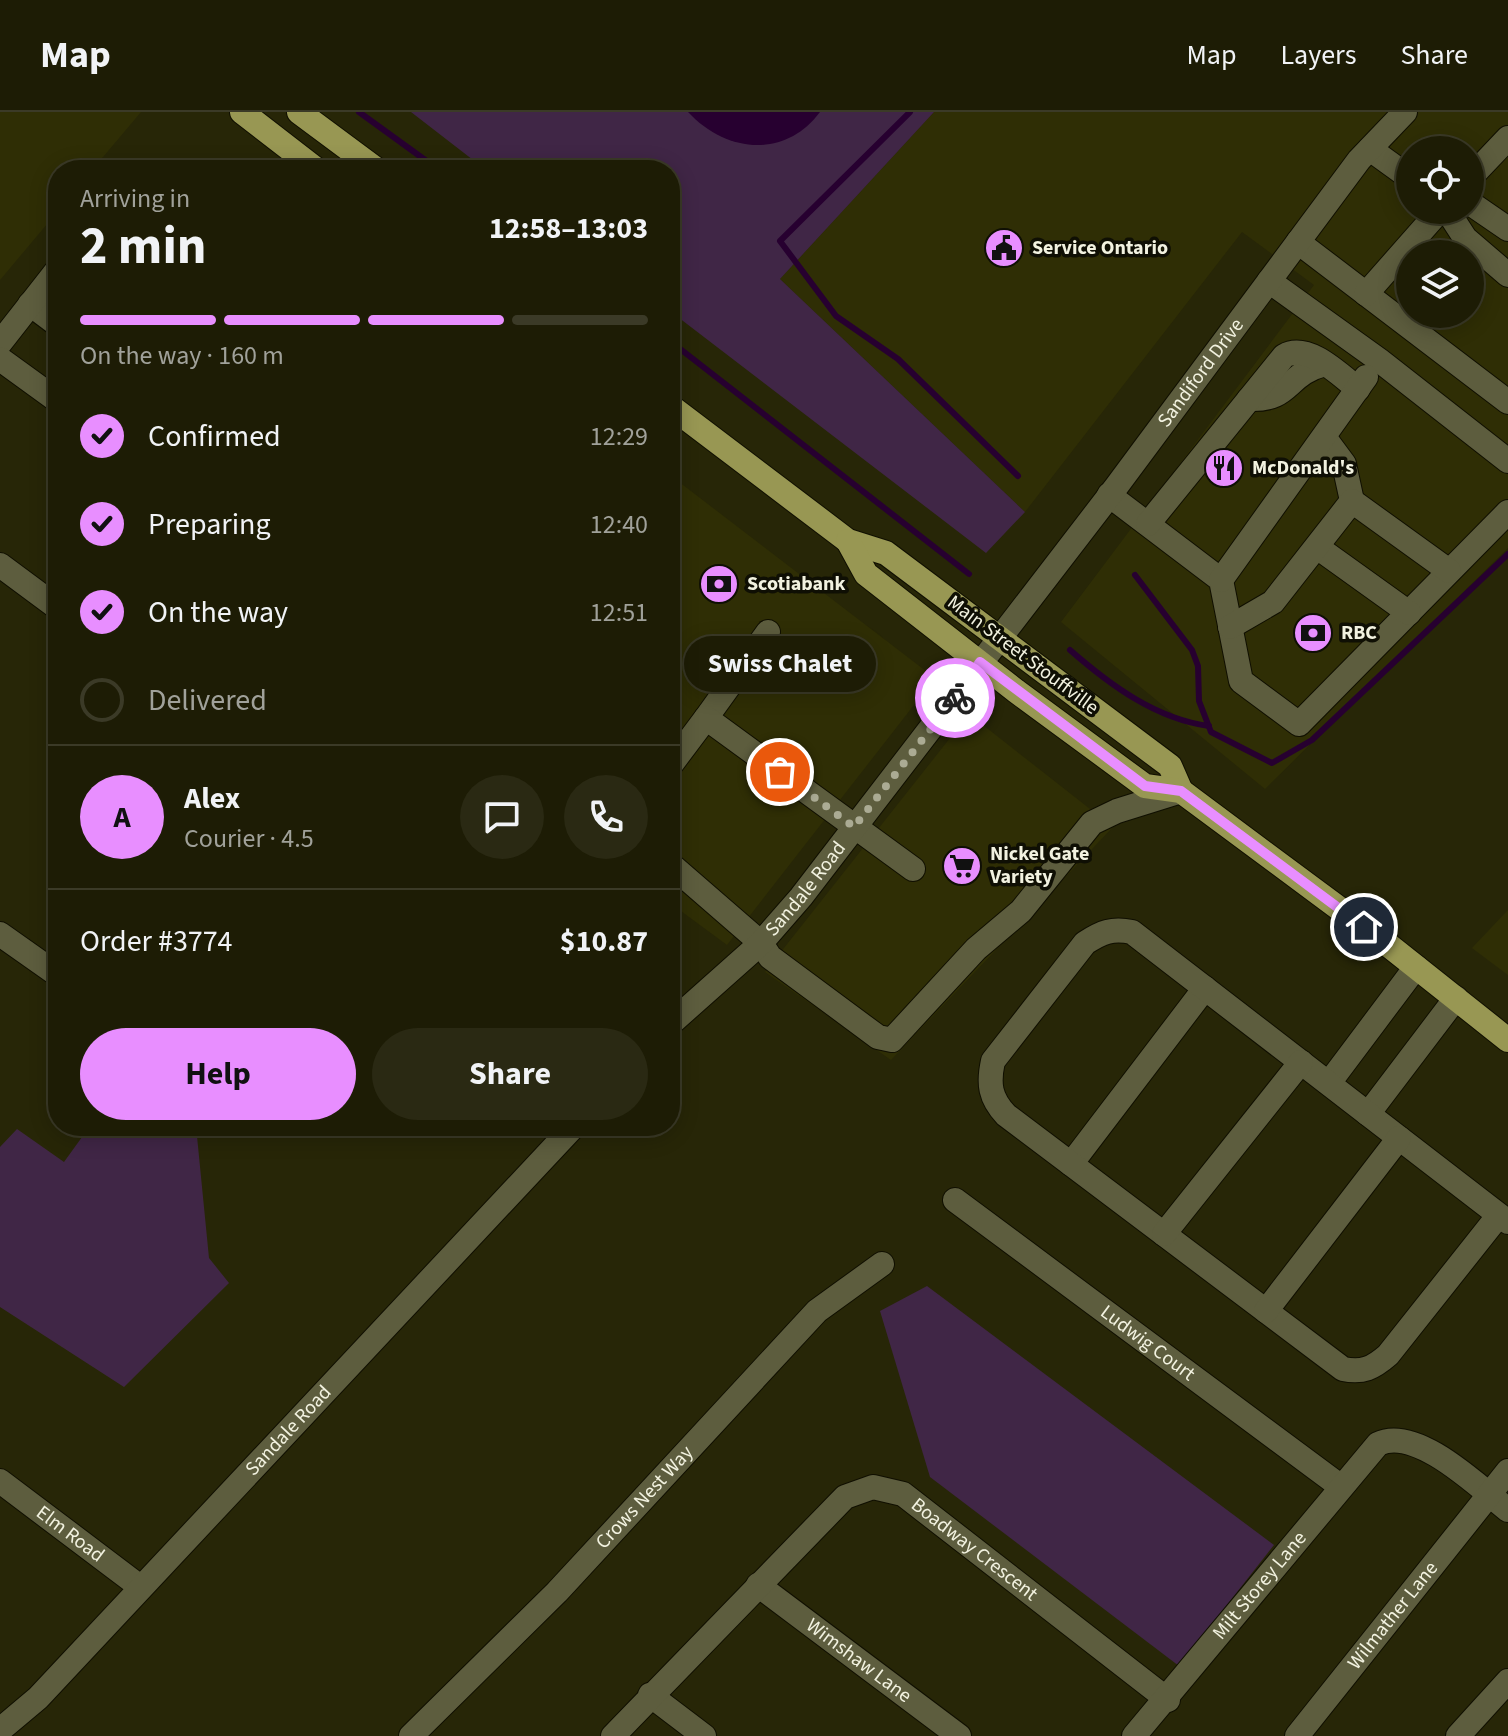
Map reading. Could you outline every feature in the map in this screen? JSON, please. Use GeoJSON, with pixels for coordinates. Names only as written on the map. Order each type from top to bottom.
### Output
{"type":"FeatureCollection","features":[{"type":"Feature","properties":{"kind":"main road"},"geometry":{"type":"LineString","coordinates":[[242,112],[304,160]]}},
{"type":"Feature","properties":{"kind":"main road"},"geometry":{"type":"LineString","coordinates":[[299,112],[364,160]]}},
{"type":"Feature","properties":{"kind":"main road","name":"Main Street Stouffville"},"geometry":{"type":"LineString","coordinates":[[680,414],[848,541],[886,553],[1002,637],[1170,766],[1181,791]]}},
{"type":"Feature","properties":{"kind":"main road","name":"Main Street Stouffville"},"geometry":{"type":"LineString","coordinates":[[848,541],[866,574],[980,662],[1145,786],[1181,791],[1508,1040]]}},
{"type":"Feature","properties":{"kind":"street","name":"Sandiford Drive"},"geometry":{"type":"LineString","coordinates":[[1002,637],[1298,242],[1370,149],[1405,112]]}},
{"type":"Feature","properties":{"kind":"street"},"geometry":{"type":"LineString","coordinates":[[1484,163],[1508,138]]}},
{"type":"Feature","properties":{"kind":"street"},"geometry":{"type":"LineString","coordinates":[[1370,149],[1396,168]]}},
{"type":"Feature","properties":{"kind":"street"},"geometry":{"type":"LineString","coordinates":[[1484,213],[1508,229]]}},
{"type":"Feature","properties":{"kind":"street"},"geometry":{"type":"LineString","coordinates":[[1366,294],[1428,224]]}},
{"type":"Feature","properties":{"kind":"street"},"geometry":{"type":"LineString","coordinates":[[1456,224],[1465,238],[1508,275]]}},
{"type":"Feature","properties":{"kind":"street"},"geometry":{"type":"LineString","coordinates":[[1298,242],[1508,402]]}},
{"type":"Feature","properties":{"kind":"street"},"geometry":{"type":"LineString","coordinates":[[1269,281],[1379,360],[1508,461]]}},
{"type":"Feature","properties":{"kind":"street"},"geometry":{"type":"LineString","coordinates":[[0,343],[48,282]]}},
{"type":"Feature","properties":{"kind":"street"},"geometry":{"type":"LineString","coordinates":[[30,304],[48,318]]}},
{"type":"Feature","properties":{"kind":"street"},"geometry":{"type":"LineString","coordinates":[[1148,524],[1292,351],[1325,364],[1358,389]]}},
{"type":"Feature","properties":{"kind":"street"},"geometry":{"type":"LineString","coordinates":[[0,359],[48,394]]}},
{"type":"Feature","properties":{"kind":"street"},"geometry":{"type":"LineString","coordinates":[[1221,580],[1379,360]]}},
{"type":"Feature","properties":{"kind":"street"},"geometry":{"type":"LineString","coordinates":[[1324,437],[1344,464],[1352,501],[1449,571]]}},
{"type":"Feature","properties":{"kind":"street"},"geometry":{"type":"LineString","coordinates":[[1109,495],[1221,580],[1241,681],[1299,724],[1508,512]]}},
{"type":"Feature","properties":{"kind":"street"},"geometry":{"type":"LineString","coordinates":[[1230,627],[1273,602],[1352,501]]}},
{"type":"Feature","properties":{"kind":"street"},"geometry":{"type":"LineString","coordinates":[[1317,547],[1409,613]]}},
{"type":"Feature","properties":{"kind":"street"},"geometry":{"type":"LineString","coordinates":[[0,565],[48,601]]}},
{"type":"Feature","properties":{"kind":"street"},"geometry":{"type":"LineString","coordinates":[[680,753],[768,632]]}},
{"type":"Feature","properties":{"kind":"street","name":"Sandale Road"},"geometry":{"type":"LineString","coordinates":[[680,1015],[761,943],[1002,637]]}},
{"type":"Feature","properties":{"kind":"street"},"geometry":{"type":"LineString","coordinates":[[706,718],[913,869]]}},
{"type":"Feature","properties":{"kind":"street"},"geometry":{"type":"LineString","coordinates":[[680,873],[761,943],[770,957],[878,1037],[892,1040],[976,949],[1021,911],[1092,823],[1117,811],[1181,791]]}},
{"type":"Feature","properties":{"kind":"street"},"geometry":{"type":"LineString","coordinates":[[1101,932],[1132,932],[1329,1083],[1504,1218],[1388,1355],[1373,1368],[1356,1372],[1343,1369],[1006,1115],[994,1103],[989,1081],[993,1061],[1085,943],[1101,932]]}},
{"type":"Feature","properties":{"kind":"street"},"geometry":{"type":"LineString","coordinates":[[0,934],[48,968]]}},
{"type":"Feature","properties":{"kind":"street"},"geometry":{"type":"LineString","coordinates":[[1329,1083],[1416,967]]}},
{"type":"Feature","properties":{"kind":"street"},"geometry":{"type":"LineString","coordinates":[[1071,1164],[1205,988]]}},
{"type":"Feature","properties":{"kind":"street"},"geometry":{"type":"LineString","coordinates":[[1368,1114],[1456,998]]}},
{"type":"Feature","properties":{"kind":"street"},"geometry":{"type":"LineString","coordinates":[[1164,1234],[1301,1062]]}},
{"type":"Feature","properties":{"kind":"street","name":"Sandale Road"},"geometry":{"type":"LineString","coordinates":[[0,1730],[38,1698],[139,1586],[565,1136]]}},
{"type":"Feature","properties":{"kind":"street"},"geometry":{"type":"LineString","coordinates":[[1266,1311],[1399,1138]]}},
{"type":"Feature","properties":{"kind":"street","name":"Ludwig Court"},"geometry":{"type":"LineString","coordinates":[[955,1200],[1340,1486]]}},
{"type":"Feature","properties":{"kind":"street","name":"Crows Nest Way"},"geometry":{"type":"LineString","coordinates":[[411,1736],[557,1592],[817,1311],[882,1264]]}},
{"type":"Feature","properties":{"kind":"street","name":"Milt Storey Lane"},"geometry":{"type":"LineString","coordinates":[[1134,1736],[1168,1700],[1372,1449],[1389,1440],[1406,1440],[1424,1447],[1499,1502]]}},
{"type":"Feature","properties":{"kind":"street","name":"Wilmather Lane"},"geometry":{"type":"LineString","coordinates":[[1297,1736],[1499,1502],[1508,1471]]}},
{"type":"Feature","properties":{"kind":"street","name":"Elm Road"},"geometry":{"type":"LineString","coordinates":[[0,1481],[139,1586]]}},
{"type":"Feature","properties":{"kind":"street","name":"Boadway Crescent"},"geometry":{"type":"LineString","coordinates":[[613,1736],[845,1497],[865,1488],[891,1489],[903,1494],[1168,1700]]}},
{"type":"Feature","properties":{"kind":"street","name":"Wimshaw Lane"},"geometry":{"type":"LineString","coordinates":[[758,1585],[959,1736]]}},
{"type":"Feature","properties":{"kind":"street"},"geometry":{"type":"LineString","coordinates":[[1458,1736],[1508,1681]]}},
{"type":"Feature","properties":{"kind":"street"},"geometry":{"type":"LineString","coordinates":[[650,1695],[704,1736]]}},
{"type":"Feature","properties":{"kind":"shaded area"},"geometry":{"type":"Polygon","coordinates":[[[0,112],[141,112],[100,160],[48,160],[48,223],[0,280],[0,112]]]}},
{"type":"Feature","properties":{"kind":"shaded area"},"geometry":{"type":"Polygon","coordinates":[[[411,112],[934,112],[780,279],[1025,512],[986,553],[680,319],[680,160],[473,160],[411,112]]]}},
{"type":"Feature","properties":{"kind":"shaded area"},"geometry":{"type":"Polygon","coordinates":[[[688,112],[820,112],[790,138],[755,145],[720,136],[688,112]]]}},
{"type":"Feature","properties":{"kind":"shaded area"},"geometry":{"type":"Polygon","coordinates":[[[934,112],[1508,112],[1508,548],[1265,789],[1061,622],[1314,285],[1242,232],[1025,512],[780,279],[934,112]]]}},
{"type":"Feature","properties":{"kind":"shaded area"},"geometry":{"type":"Polygon","coordinates":[[[680,483],[935,678],[727,945],[680,910],[680,483]]]}},
{"type":"Feature","properties":{"kind":"shaded area"},"geometry":{"type":"Polygon","coordinates":[[[969,714],[1113,827],[891,1060],[765,972],[969,714]]]}},
{"type":"Feature","properties":{"kind":"shaded area"},"geometry":{"type":"Polygon","coordinates":[[[1508,910],[1508,975],[1472,948],[1508,910]]]}},
{"type":"Feature","properties":{"kind":"shaded area"},"geometry":{"type":"Polygon","coordinates":[[[17,1129],[64,1162],[83,1136],[197,1136],[209,1258],[229,1283],[124,1387],[0,1307],[0,1147],[17,1129]]]}},
{"type":"Feature","properties":{"kind":"shaded area"},"geometry":{"type":"Polygon","coordinates":[[[927,1286],[1274,1545],[1179,1666],[930,1477],[880,1311],[927,1286]]]}},
{"type":"Feature","properties":{"kind":"waterway"},"geometry":{"type":"LineString","coordinates":[[359,112],[425,160]]}},
{"type":"Feature","properties":{"kind":"waterway"},"geometry":{"type":"LineString","coordinates":[[910,112],[780,241],[836,316],[898,359],[1018,476]]}},
{"type":"Feature","properties":{"kind":"waterway"},"geometry":{"type":"LineString","coordinates":[[680,349],[969,574]]}},
{"type":"Feature","properties":{"kind":"waterway"},"geometry":{"type":"LineString","coordinates":[[1135,575],[1192,650],[1198,666],[1199,701],[1211,732],[1272,763],[1312,740],[1508,554]]}},
{"type":"Feature","properties":{"kind":"waterway"},"geometry":{"type":"LineString","coordinates":[[1070,650],[1101,676],[1152,708],[1209,726]]}},
{"type":"Feature","properties":{"kind":"way so far"},"geometry":{"type":"LineString","coordinates":[[780,772],[854,827],[955,698]]}},
{"type":"Feature","properties":{"kind":"place","name":"Service Ontario"},"geometry":{"type":"Point","coordinates":[1004,248]}},
{"type":"Feature","properties":{"kind":"place","name":"McDonald's"},"geometry":{"type":"Point","coordinates":[1224,468]}},
{"type":"Feature","properties":{"kind":"place","name":"Scotiabank"},"geometry":{"type":"Point","coordinates":[719,584]}},
{"type":"Feature","properties":{"kind":"place","name":"RBC"},"geometry":{"type":"Point","coordinates":[1313,633]}},
{"type":"Feature","properties":{"kind":"place","name":"Swiss Chalet"},"geometry":{"type":"Point","coordinates":[780,772]}},
{"type":"Feature","properties":{"kind":"place","name":"Nickel Gate Variety"},"geometry":{"type":"Point","coordinates":[962,866]}},
{"type":"Feature","properties":{"kind":"route"},"geometry":{"type":"LineString","coordinates":[[955,698],[980,662],[1145,786],[1181,791],[1364,927]]}}]}
